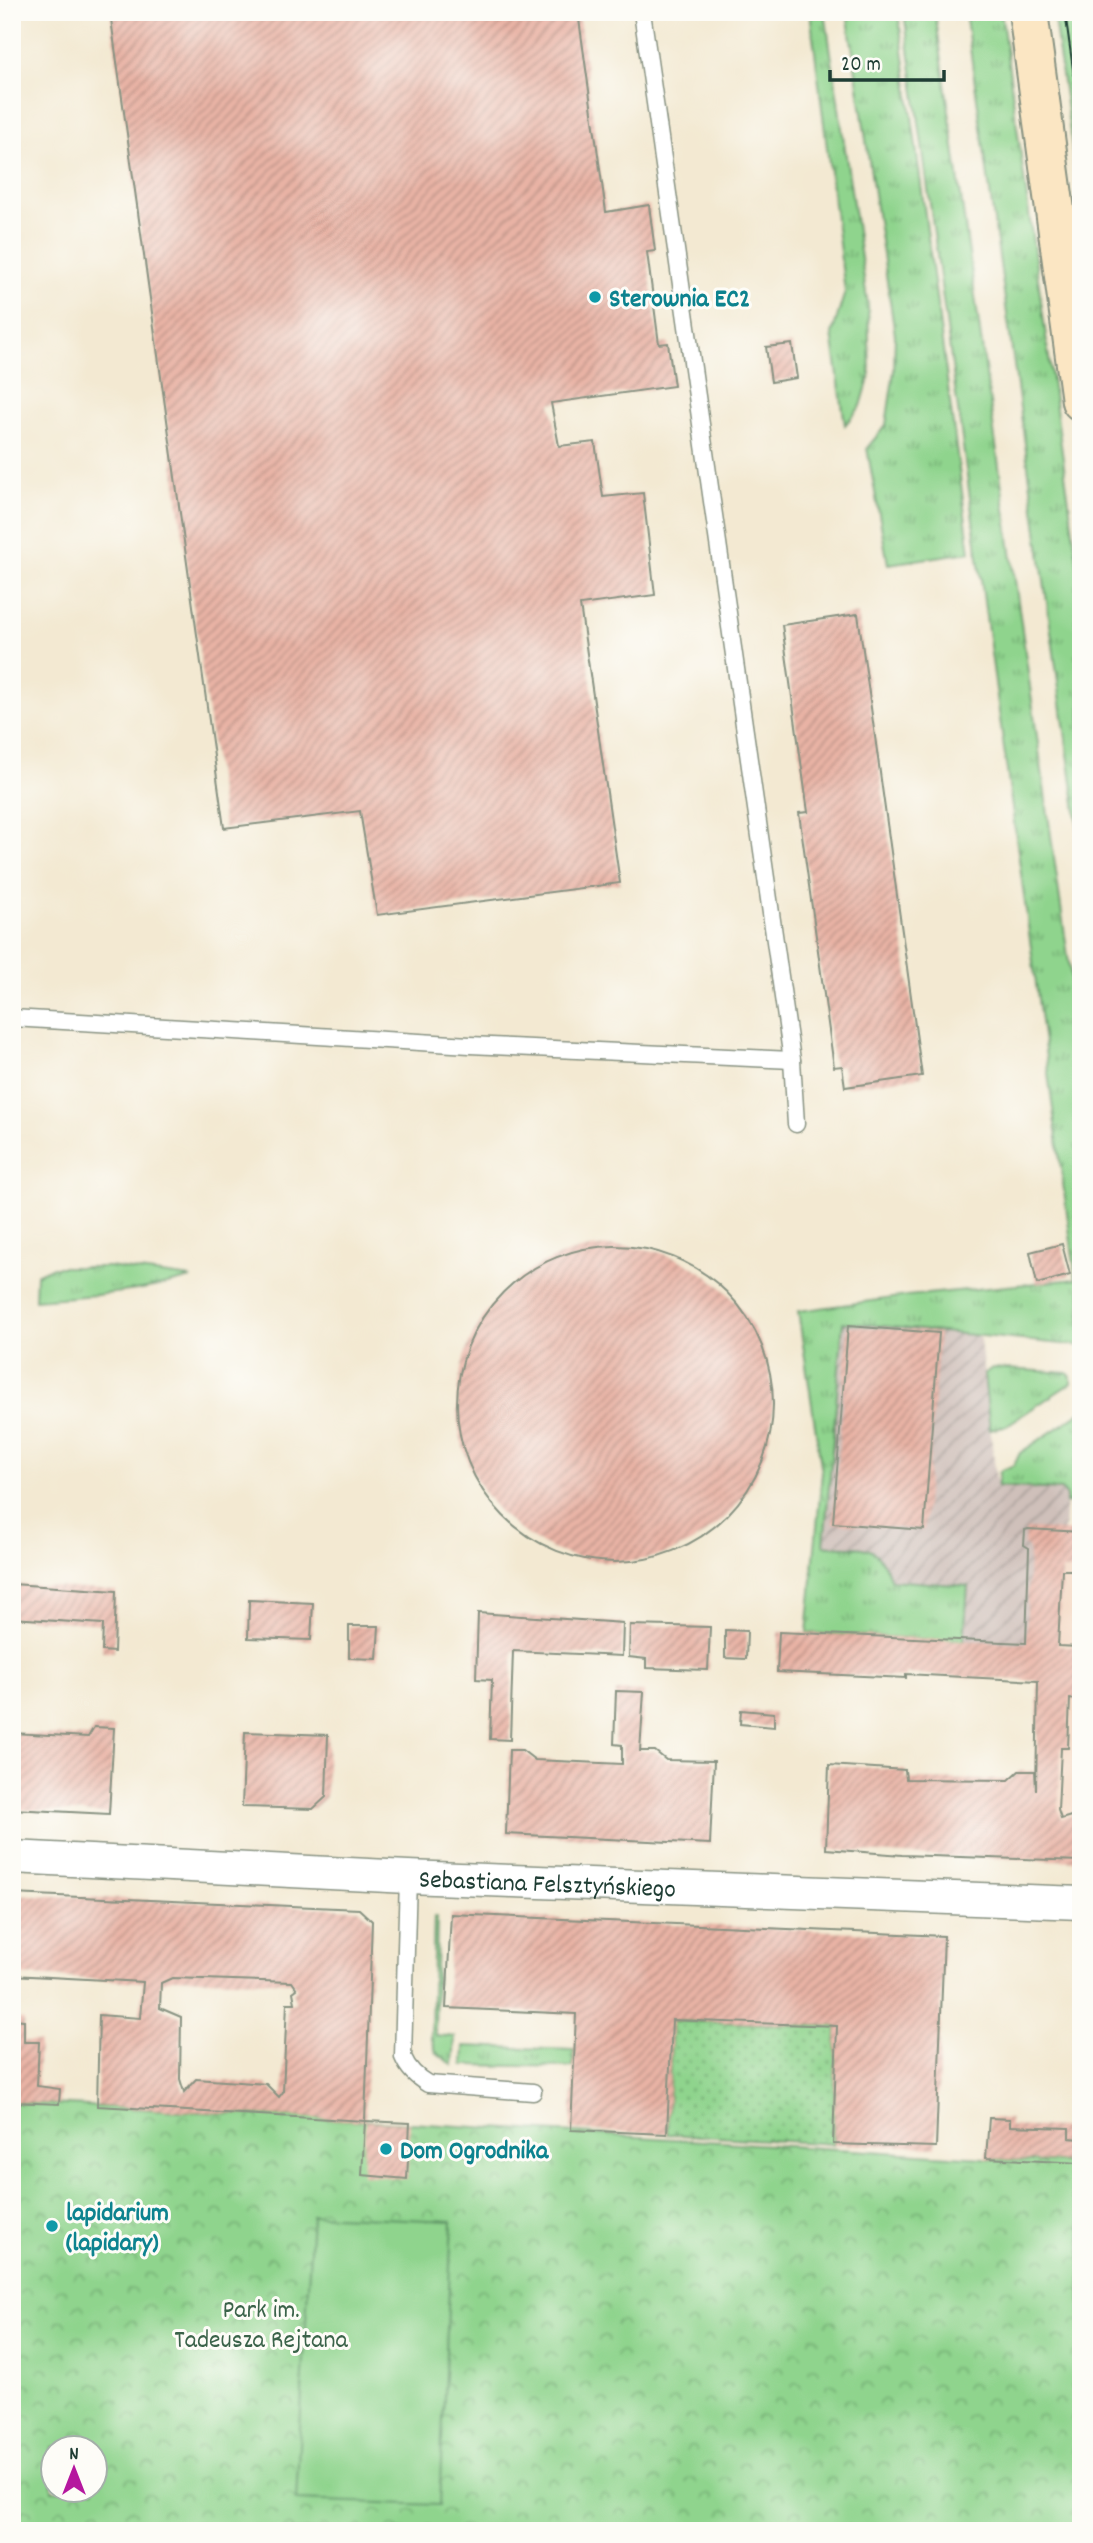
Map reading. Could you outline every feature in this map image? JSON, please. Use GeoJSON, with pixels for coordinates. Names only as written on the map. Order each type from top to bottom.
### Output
{"type":"FeatureCollection","features":[{"type":"Feature","properties":{"kind":"main road"},"geometry":{"type":"LineString","coordinates":[[1028,12],[1081,401]]}},
{"type":"Feature","properties":{"kind":"street","name":"Sebastiana Felsztyńskiego"},"geometry":{"type":"LineString","coordinates":[[12,1857],[408,1877],[1081,1903]]}},
{"type":"Feature","properties":{"kind":"lane"},"geometry":{"type":"LineString","coordinates":[[642,12],[792,1060],[796,1124]]}},
{"type":"Feature","properties":{"kind":"lane"},"geometry":{"type":"LineString","coordinates":[[12,1018],[459,1045],[792,1060]]}},
{"type":"Feature","properties":{"kind":"lane"},"geometry":{"type":"LineString","coordinates":[[408,1877],[403,2057],[406,2064],[418,2078],[428,2084],[533,2092]]}},
{"type":"Feature","properties":{"kind":"shaded area"},"geometry":{"type":"Polygon","coordinates":[[[974,1289],[997,1486],[1061,1490],[1066,1495],[1058,1646],[807,1633],[822,1472],[798,1311],[974,1289]]]}},
{"type":"Feature","properties":{"kind":"shaded area"},"geometry":{"type":"Polygon","coordinates":[[[1063,1531],[1081,1532],[1081,1861],[1034,1860],[1038,1699],[1063,1531]]]}},
{"type":"Feature","properties":{"kind":"green space"},"geometry":{"type":"Polygon","coordinates":[[[810,12],[825,12],[868,306],[870,375],[861,406],[845,425],[832,334],[845,292],[810,12]]]}},
{"type":"Feature","properties":{"kind":"green space"},"geometry":{"type":"Polygon","coordinates":[[[847,12],[898,12],[970,552],[888,564],[867,448],[886,425],[894,371],[895,335],[847,12]]]}},
{"type":"Feature","properties":{"kind":"green space"},"geometry":{"type":"Polygon","coordinates":[[[904,12],[935,12],[1081,1049],[1081,1346],[843,1322],[824,1545],[857,1547],[873,1552],[885,1566],[891,1580],[968,1586],[964,1641],[807,1633],[822,1472],[798,1311],[907,1296],[1076,1279],[904,12]]]}},
{"type":"Feature","properties":{"kind":"green space"},"geometry":{"type":"Polygon","coordinates":[[[965,12],[1001,12],[1081,589],[1081,847],[965,12]]]}},
{"type":"Feature","properties":{"kind":"green space"},"geometry":{"type":"Polygon","coordinates":[[[1053,12],[1081,12],[1081,209],[1053,12]]]}},
{"type":"Feature","properties":{"kind":"green space"},"geometry":{"type":"Polygon","coordinates":[[[53,1267],[109,1267],[191,1278],[133,1290],[35,1300],[36,1275],[53,1267]]]}},
{"type":"Feature","properties":{"kind":"green space"},"geometry":{"type":"Polygon","coordinates":[[[992,1368],[1068,1373],[1071,1383],[1004,1427],[990,1430],[984,1374],[992,1368]]]}},
{"type":"Feature","properties":{"kind":"green space"},"geometry":{"type":"Polygon","coordinates":[[[1081,1412],[1081,1501],[1066,1503],[1066,1495],[1061,1490],[997,1486],[1000,1471],[1014,1465],[1020,1453],[1081,1412]]]}},
{"type":"Feature","properties":{"kind":"green space"},"geometry":{"type":"Polygon","coordinates":[[[434,1916],[437,1916],[435,2035],[455,2037],[453,2065],[436,2052],[431,2036],[434,1916]]]}},
{"type":"Feature","properties":{"kind":"green space"},"geometry":{"type":"Polygon","coordinates":[[[672,2021],[837,2026],[833,2144],[667,2134],[672,2021]]]}},
{"type":"Feature","properties":{"kind":"green space"},"geometry":{"type":"Polygon","coordinates":[[[464,2046],[574,2050],[573,2067],[463,2065],[464,2046]]]}},
{"type":"Feature","properties":{"kind":"green space","name":"Park im. Tadeusza Rejtana"},"geometry":{"type":"Polygon","coordinates":[[[12,2102],[1081,2164],[1081,2531],[12,2531],[12,2102]]]}},
{"type":"Feature","properties":{"kind":"green space"},"geometry":{"type":"Polygon","coordinates":[[[312,2215],[452,2221],[439,2505],[296,2500],[312,2215]]]}},
{"type":"Feature","properties":{"kind":"building"},"geometry":{"type":"Polygon","coordinates":[[[110,12],[578,12],[606,212],[649,205],[655,251],[647,252],[659,344],[668,343],[674,386],[551,403],[559,446],[595,442],[603,497],[643,493],[655,595],[580,605],[620,883],[377,915],[360,811],[224,828],[110,12]]]}},
{"type":"Feature","properties":{"kind":"building"},"geometry":{"type":"Polygon","coordinates":[[[792,344],[797,378],[771,382],[766,347],[792,344]]]}},
{"type":"Feature","properties":{"kind":"building"},"geometry":{"type":"Polygon","coordinates":[[[858,614],[922,1076],[845,1087],[842,1066],[834,1067],[799,813],[808,812],[782,625],[858,614]]]}},
{"type":"Feature","properties":{"kind":"building"},"geometry":{"type":"Polygon","coordinates":[[[1062,1244],[1070,1275],[1037,1284],[1030,1252],[1062,1244]]]}},
{"type":"Feature","properties":{"kind":"building"},"geometry":{"type":"Polygon","coordinates":[[[615,1246],[646,1249],[675,1258],[703,1273],[727,1292],[746,1316],[761,1344],[770,1373],[773,1404],[770,1435],[761,1464],[746,1492],[727,1516],[703,1535],[675,1550],[646,1559],[615,1562],[584,1559],[555,1550],[527,1535],[503,1516],[484,1492],[469,1464],[460,1435],[457,1404],[460,1373],[469,1344],[484,1316],[503,1292],[527,1273],[555,1258],[584,1249],[615,1246]]]}},
{"type":"Feature","properties":{"kind":"building"},"geometry":{"type":"Polygon","coordinates":[[[848,1326],[939,1333],[924,1530],[833,1523],[848,1326]]]}},
{"type":"Feature","properties":{"kind":"building"},"geometry":{"type":"Polygon","coordinates":[[[1025,1530],[1081,1532],[1081,1570],[1062,1570],[1058,1646],[1080,1647],[1079,1700],[1070,1699],[1068,1748],[1061,1748],[1058,1810],[1061,1819],[1081,1813],[1081,1861],[902,1855],[826,1849],[829,1765],[905,1770],[906,1779],[1009,1780],[1019,1771],[1035,1771],[1036,1790],[1038,1681],[906,1674],[906,1678],[777,1672],[779,1632],[1026,1643],[1029,1548],[1024,1545],[1025,1530]]]}},
{"type":"Feature","properties":{"kind":"building"},"geometry":{"type":"Polygon","coordinates":[[[12,1584],[116,1591],[114,1652],[102,1651],[103,1624],[12,1618],[12,1584]]]}},
{"type":"Feature","properties":{"kind":"building"},"geometry":{"type":"Polygon","coordinates":[[[249,1600],[313,1603],[311,1640],[248,1638],[249,1600]]]}},
{"type":"Feature","properties":{"kind":"building"},"geometry":{"type":"Polygon","coordinates":[[[478,1613],[623,1623],[622,1656],[513,1651],[510,1740],[490,1739],[492,1680],[476,1679],[478,1613]]]}},
{"type":"Feature","properties":{"kind":"building"},"geometry":{"type":"Polygon","coordinates":[[[630,1625],[710,1627],[708,1670],[646,1668],[646,1659],[629,1657],[630,1625]]]}},
{"type":"Feature","properties":{"kind":"building"},"geometry":{"type":"Polygon","coordinates":[[[349,1626],[379,1626],[377,1659],[349,1658],[349,1626]]]}},
{"type":"Feature","properties":{"kind":"building"},"geometry":{"type":"Polygon","coordinates":[[[725,1630],[747,1631],[746,1659],[725,1658],[725,1630]]]}},
{"type":"Feature","properties":{"kind":"building"},"geometry":{"type":"Polygon","coordinates":[[[616,1691],[644,1692],[640,1751],[655,1751],[666,1760],[714,1761],[710,1844],[506,1834],[509,1750],[522,1750],[535,1760],[622,1764],[622,1745],[614,1744],[616,1691]]]}},
{"type":"Feature","properties":{"kind":"building"},"geometry":{"type":"Polygon","coordinates":[[[741,1710],[774,1713],[774,1727],[740,1724],[741,1710]]]}},
{"type":"Feature","properties":{"kind":"building"},"geometry":{"type":"Polygon","coordinates":[[[94,1727],[114,1728],[109,1814],[12,1809],[12,1733],[88,1737],[94,1727]]]}},
{"type":"Feature","properties":{"kind":"building"},"geometry":{"type":"Polygon","coordinates":[[[245,1732],[328,1735],[326,1797],[313,1809],[242,1807],[245,1732]]]}},
{"type":"Feature","properties":{"kind":"building"},"geometry":{"type":"Polygon","coordinates":[[[12,1894],[359,1909],[372,1921],[365,2121],[97,2106],[99,2015],[140,2018],[143,1982],[12,1975],[12,1894]],[[172,1978],[161,1983],[160,2008],[181,2017],[180,2079],[184,2092],[196,2079],[266,2084],[279,2097],[283,2092],[287,2003],[295,2003],[293,1992],[297,1989],[292,1982],[172,1978]]]}},
{"type":"Feature","properties":{"kind":"building"},"geometry":{"type":"Polygon","coordinates":[[[451,1914],[944,1936],[936,2147],[833,2144],[837,2026],[672,2020],[667,2134],[571,2130],[576,2014],[446,2008],[451,1914]]]}},
{"type":"Feature","properties":{"kind":"building"},"geometry":{"type":"Polygon","coordinates":[[[12,2019],[24,2020],[24,2042],[39,2042],[37,2086],[60,2089],[59,2104],[12,2102],[12,2019]]]}},
{"type":"Feature","properties":{"kind":"building"},"geometry":{"type":"Polygon","coordinates":[[[989,2118],[1010,2119],[1010,2126],[1069,2128],[1069,2138],[1081,2139],[1081,2163],[986,2158],[989,2118]]]}},
{"type":"Feature","properties":{"kind":"building","name":"Dom Ogrodnika"},"geometry":{"type":"Polygon","coordinates":[[[365,2121],[410,2123],[407,2179],[362,2175],[365,2121]]]}},
{"type":"Feature","properties":{"kind":"tram line"},"geometry":{"type":"LineString","coordinates":[[1065,12],[1081,126]]}},
{"type":"Feature","properties":{"kind":"place","name":"Sterownia EC2"},"geometry":{"type":"Point","coordinates":[595,297]}},
{"type":"Feature","properties":{"kind":"place","name":"Dom Ogrodnika"},"geometry":{"type":"Point","coordinates":[386,2149]}},
{"type":"Feature","properties":{"kind":"place","name":"lapidarium (lapidary)"},"geometry":{"type":"Point","coordinates":[52,2226]}}]}
